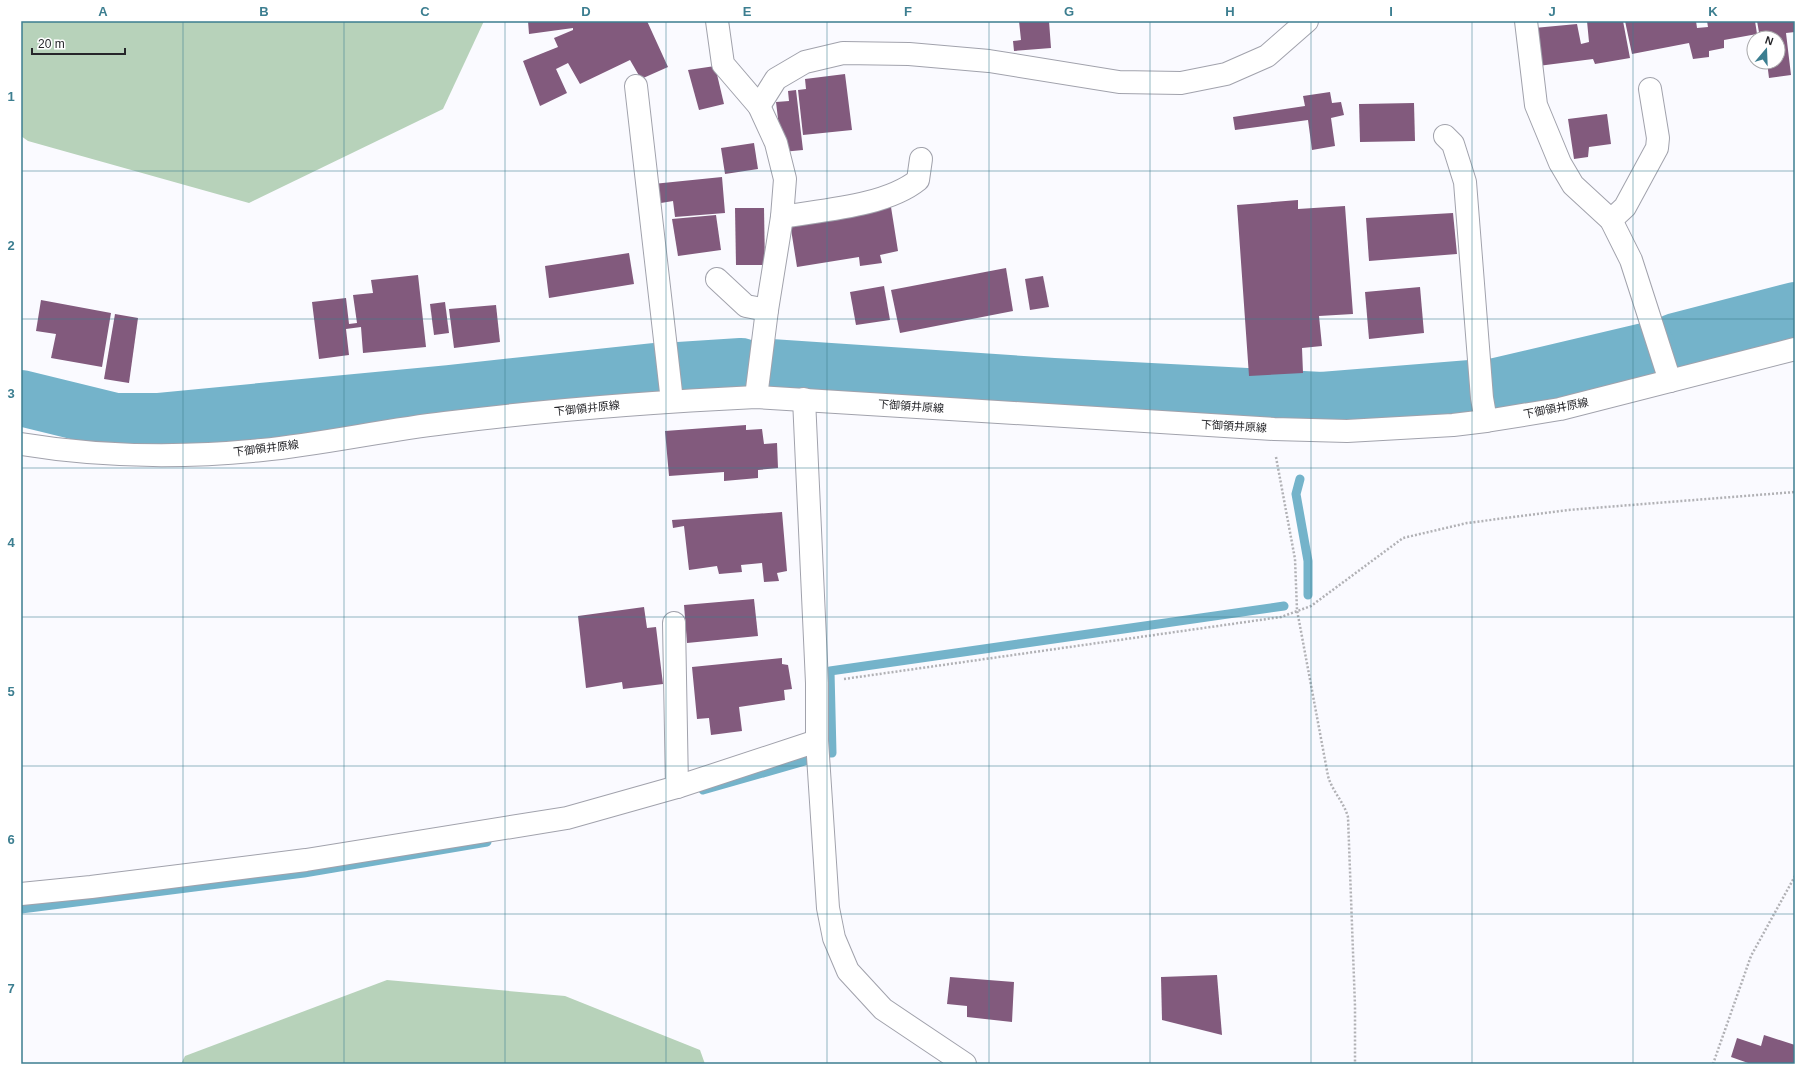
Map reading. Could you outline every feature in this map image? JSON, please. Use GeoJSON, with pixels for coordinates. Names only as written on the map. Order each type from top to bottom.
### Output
{"type":"FeatureCollection","features":[{"type":"Feature","properties":{"kind":"street"},"geometry":{"type":"LineString","coordinates":[[717,21],[723,64],[760,106],[776,143],[785,179],[782,217],[767,310],[756,397]]}},
{"type":"Feature","properties":{"kind":"street"},"geometry":{"type":"LineString","coordinates":[[760,106],[776,79],[806,62],[843,53],[925,55],[989,61],[1119,82],[1180,83],[1226,74],[1267,56],[1306,21]]}},
{"type":"Feature","properties":{"kind":"street"},"geometry":{"type":"LineString","coordinates":[[1526,21],[1536,105],[1560,163],[1573,185],[1611,220],[1632,260],[1670,381]]}},
{"type":"Feature","properties":{"kind":"street"},"geometry":{"type":"LineString","coordinates":[[636,86],[672,401]]}},
{"type":"Feature","properties":{"kind":"street"},"geometry":{"type":"LineString","coordinates":[[1611,220],[1624,207],[1657,148],[1658,138],[1650,89]]}},
{"type":"Feature","properties":{"kind":"street"},"geometry":{"type":"LineString","coordinates":[[1445,136],[1453,144],[1465,182],[1486,421]]}},
{"type":"Feature","properties":{"kind":"street"},"geometry":{"type":"LineString","coordinates":[[782,217],[846,207],[885,197],[910,186],[918,180],[921,159]]}},
{"type":"Feature","properties":{"kind":"street"},"geometry":{"type":"LineString","coordinates":[[717,278],[746,306],[767,310]]}},
{"type":"Feature","properties":{"kind":"street","name":"下御領井原線"},"geometry":{"type":"LineString","coordinates":[[21,444],[63,451],[115,454],[201,455],[263,450],[444,423],[672,401],[756,397],[1274,429],[1347,431],[1453,425],[1560,409],[1795,349]]}},
{"type":"Feature","properties":{"kind":"street"},"geometry":{"type":"LineString","coordinates":[[804,399],[817,683],[817,741],[828,908],[834,938],[848,971],[883,1009],[965,1064]]}},
{"type":"Feature","properties":{"kind":"street"},"geometry":{"type":"LineString","coordinates":[[674,623],[678,787]]}},
{"type":"Feature","properties":{"kind":"street"},"geometry":{"type":"LineString","coordinates":[[21,894],[92,887],[306,860],[567,818],[678,787],[817,741]]}},
{"type":"Feature","properties":{"kind":"path"},"geometry":{"type":"LineString","coordinates":[[1274,429],[1274,448],[1295,559],[1297,610],[1328,776],[1331,786],[1346,810],[1348,817],[1355,1006],[1355,1064]]}},
{"type":"Feature","properties":{"kind":"path"},"geometry":{"type":"LineString","coordinates":[[838,680],[1281,617],[1311,606],[1403,538],[1460,524],[1568,510],[1795,492]]}},
{"type":"Feature","properties":{"kind":"path"},"geometry":{"type":"LineString","coordinates":[[1713,1064],[1751,956],[1795,876]]}},
{"type":"Feature","properties":{"kind":"green space"},"geometry":{"type":"Polygon","coordinates":[[[21,21],[484,21],[443,109],[249,203],[28,141],[21,136],[21,21]]]}},
{"type":"Feature","properties":{"kind":"green space"},"geometry":{"type":"Polygon","coordinates":[[[387,980],[565,996],[700,1050],[705,1064],[181,1064],[185,1056],[387,980]]]}},
{"type":"Feature","properties":{"kind":"building"},"geometry":{"type":"Polygon","coordinates":[[[528,21],[647,21],[668,67],[641,79],[630,60],[580,84],[568,63],[556,69],[567,93],[540,106],[523,61],[558,47],[554,38],[573,30],[573,28],[529,34],[528,21]]]}},
{"type":"Feature","properties":{"kind":"building"},"geometry":{"type":"Polygon","coordinates":[[[1019,21],[1049,21],[1051,48],[1014,51],[1013,41],[1021,40],[1019,21]]]}},
{"type":"Feature","properties":{"kind":"building"},"geometry":{"type":"Polygon","coordinates":[[[1587,21],[1623,21],[1630,58],[1595,64],[1593,59],[1538,66],[1534,28],[1577,24],[1581,44],[1589,42],[1587,21]]]}},
{"type":"Feature","properties":{"kind":"building"},"geometry":{"type":"Polygon","coordinates":[[[1625,21],[1696,21],[1697,28],[1708,27],[1707,21],[1755,21],[1756,30],[1746,30],[1746,36],[1724,40],[1724,48],[1709,51],[1709,57],[1693,59],[1689,43],[1632,54],[1625,21]]]}},
{"type":"Feature","properties":{"kind":"building"},"geometry":{"type":"Polygon","coordinates":[[[1757,21],[1795,21],[1795,32],[1786,33],[1786,30],[1759,30],[1757,21]]]}},
{"type":"Feature","properties":{"kind":"building"},"geometry":{"type":"Polygon","coordinates":[[[1786,33],[1791,75],[1769,78],[1768,70],[1786,70],[1786,33]]]}},
{"type":"Feature","properties":{"kind":"building"},"geometry":{"type":"Polygon","coordinates":[[[715,66],[724,104],[699,110],[688,70],[715,66]]]}},
{"type":"Feature","properties":{"kind":"building"},"geometry":{"type":"Polygon","coordinates":[[[845,74],[852,130],[803,135],[798,90],[806,89],[805,79],[845,74]]]}},
{"type":"Feature","properties":{"kind":"building"},"geometry":{"type":"Polygon","coordinates":[[[796,90],[803,150],[782,152],[776,102],[789,101],[788,91],[796,90]]]}},
{"type":"Feature","properties":{"kind":"building"},"geometry":{"type":"Polygon","coordinates":[[[1330,92],[1332,103],[1341,102],[1344,115],[1331,118],[1335,146],[1312,150],[1308,120],[1235,130],[1233,117],[1305,106],[1303,96],[1330,92]]]}},
{"type":"Feature","properties":{"kind":"building"},"geometry":{"type":"Polygon","coordinates":[[[1414,103],[1415,141],[1360,142],[1359,104],[1414,103]]]}},
{"type":"Feature","properties":{"kind":"building"},"geometry":{"type":"Polygon","coordinates":[[[1607,114],[1611,144],[1589,147],[1588,157],[1574,159],[1568,119],[1607,114]]]}},
{"type":"Feature","properties":{"kind":"building"},"geometry":{"type":"Polygon","coordinates":[[[754,143],[758,169],[725,174],[721,148],[754,143]]]}},
{"type":"Feature","properties":{"kind":"building"},"geometry":{"type":"Polygon","coordinates":[[[722,177],[725,213],[675,217],[673,201],[655,204],[653,184],[722,177]]]}},
{"type":"Feature","properties":{"kind":"building"},"geometry":{"type":"Polygon","coordinates":[[[1298,200],[1298,209],[1345,206],[1353,314],[1319,316],[1322,346],[1302,348],[1303,373],[1249,376],[1237,205],[1298,200]]]}},
{"type":"Feature","properties":{"kind":"building"},"geometry":{"type":"Polygon","coordinates":[[[891,207],[898,251],[880,255],[882,263],[860,266],[859,257],[797,267],[790,223],[891,207]]]}},
{"type":"Feature","properties":{"kind":"building"},"geometry":{"type":"Polygon","coordinates":[[[735,208],[764,208],[765,265],[736,265],[735,208]]]}},
{"type":"Feature","properties":{"kind":"building"},"geometry":{"type":"Polygon","coordinates":[[[1453,213],[1457,254],[1369,261],[1366,218],[1453,213]]]}},
{"type":"Feature","properties":{"kind":"building"},"geometry":{"type":"Polygon","coordinates":[[[716,215],[721,250],[678,256],[672,219],[716,215]]]}},
{"type":"Feature","properties":{"kind":"building"},"geometry":{"type":"Polygon","coordinates":[[[629,253],[634,284],[549,298],[545,266],[629,253]]]}},
{"type":"Feature","properties":{"kind":"building"},"geometry":{"type":"Polygon","coordinates":[[[1006,268],[1013,311],[900,333],[891,290],[1006,268]]]}},
{"type":"Feature","properties":{"kind":"building"},"geometry":{"type":"Polygon","coordinates":[[[418,275],[426,347],[363,353],[361,327],[346,329],[349,355],[319,359],[312,302],[346,298],[349,324],[357,323],[353,295],[373,293],[371,280],[418,275]]]}},
{"type":"Feature","properties":{"kind":"building"},"geometry":{"type":"Polygon","coordinates":[[[1043,276],[1049,307],[1030,310],[1025,279],[1043,276]]]}},
{"type":"Feature","properties":{"kind":"building"},"geometry":{"type":"Polygon","coordinates":[[[884,286],[890,320],[856,325],[850,292],[884,286]]]}},
{"type":"Feature","properties":{"kind":"building"},"geometry":{"type":"Polygon","coordinates":[[[1420,287],[1424,333],[1369,339],[1365,292],[1420,287]]]}},
{"type":"Feature","properties":{"kind":"building"},"geometry":{"type":"Polygon","coordinates":[[[41,300],[111,313],[102,367],[51,358],[56,334],[36,331],[41,300]]]}},
{"type":"Feature","properties":{"kind":"building"},"geometry":{"type":"Polygon","coordinates":[[[445,302],[449,333],[434,335],[430,304],[445,302]]]}},
{"type":"Feature","properties":{"kind":"building"},"geometry":{"type":"Polygon","coordinates":[[[496,305],[500,342],[454,348],[449,309],[496,305]]]}},
{"type":"Feature","properties":{"kind":"building"},"geometry":{"type":"Polygon","coordinates":[[[115,314],[138,318],[129,383],[104,379],[115,314]]]}},
{"type":"Feature","properties":{"kind":"building"},"geometry":{"type":"Polygon","coordinates":[[[746,425],[746,430],[762,429],[764,444],[777,443],[778,468],[758,470],[758,478],[724,481],[724,472],[669,476],[665,431],[746,425]]]}},
{"type":"Feature","properties":{"kind":"building"},"geometry":{"type":"Polygon","coordinates":[[[782,512],[787,571],[777,573],[779,581],[764,582],[762,563],[741,565],[742,572],[719,574],[717,566],[689,570],[684,526],[673,528],[672,520],[782,512]]]}},
{"type":"Feature","properties":{"kind":"building"},"geometry":{"type":"Polygon","coordinates":[[[754,599],[758,636],[687,643],[684,605],[754,599]]]}},
{"type":"Feature","properties":{"kind":"building"},"geometry":{"type":"Polygon","coordinates":[[[644,607],[647,628],[656,627],[663,684],[623,689],[622,682],[586,688],[578,616],[644,607]]]}},
{"type":"Feature","properties":{"kind":"building"},"geometry":{"type":"Polygon","coordinates":[[[782,658],[782,664],[788,665],[792,689],[784,690],[785,700],[739,707],[742,731],[711,735],[709,718],[697,719],[692,667],[782,658]]]}},
{"type":"Feature","properties":{"kind":"building"},"geometry":{"type":"Polygon","coordinates":[[[1217,975],[1222,1035],[1162,1020],[1161,977],[1217,975]]]}},
{"type":"Feature","properties":{"kind":"building"},"geometry":{"type":"Polygon","coordinates":[[[950,977],[1014,982],[1012,1022],[967,1017],[967,1006],[947,1004],[950,977]]]}},
{"type":"Feature","properties":{"kind":"building"},"geometry":{"type":"Polygon","coordinates":[[[1764,1035],[1795,1045],[1795,1064],[1751,1064],[1731,1057],[1737,1038],[1761,1046],[1764,1035]]]}},
{"type":"Feature","properties":{"kind":"waterway"},"geometry":{"type":"LineString","coordinates":[[1675,341],[1795,310]]}},
{"type":"Feature","properties":{"kind":"waterway"},"geometry":{"type":"LineString","coordinates":[[770,367],[1053,386],[1322,400],[1496,386],[1649,350]]}},
{"type":"Feature","properties":{"kind":"waterway"},"geometry":{"type":"LineString","coordinates":[[679,370],[741,366]]}},
{"type":"Feature","properties":{"kind":"waterway"},"geometry":{"type":"LineString","coordinates":[[21,398],[115,421],[157,421],[449,393],[654,371]]}},
{"type":"Feature","properties":{"kind":"waterway"},"geometry":{"type":"LineString","coordinates":[[1300,479],[1296,494],[1308,561],[1308,595]]}},
{"type":"Feature","properties":{"kind":"waterway"},"geometry":{"type":"LineString","coordinates":[[830,753],[832,753],[830,671],[1284,606]]}},
{"type":"Feature","properties":{"kind":"waterway"},"geometry":{"type":"LineString","coordinates":[[703,790],[805,761]]}},
{"type":"Feature","properties":{"kind":"waterway"},"geometry":{"type":"LineString","coordinates":[[21,909],[304,873],[487,842]]}}]}
